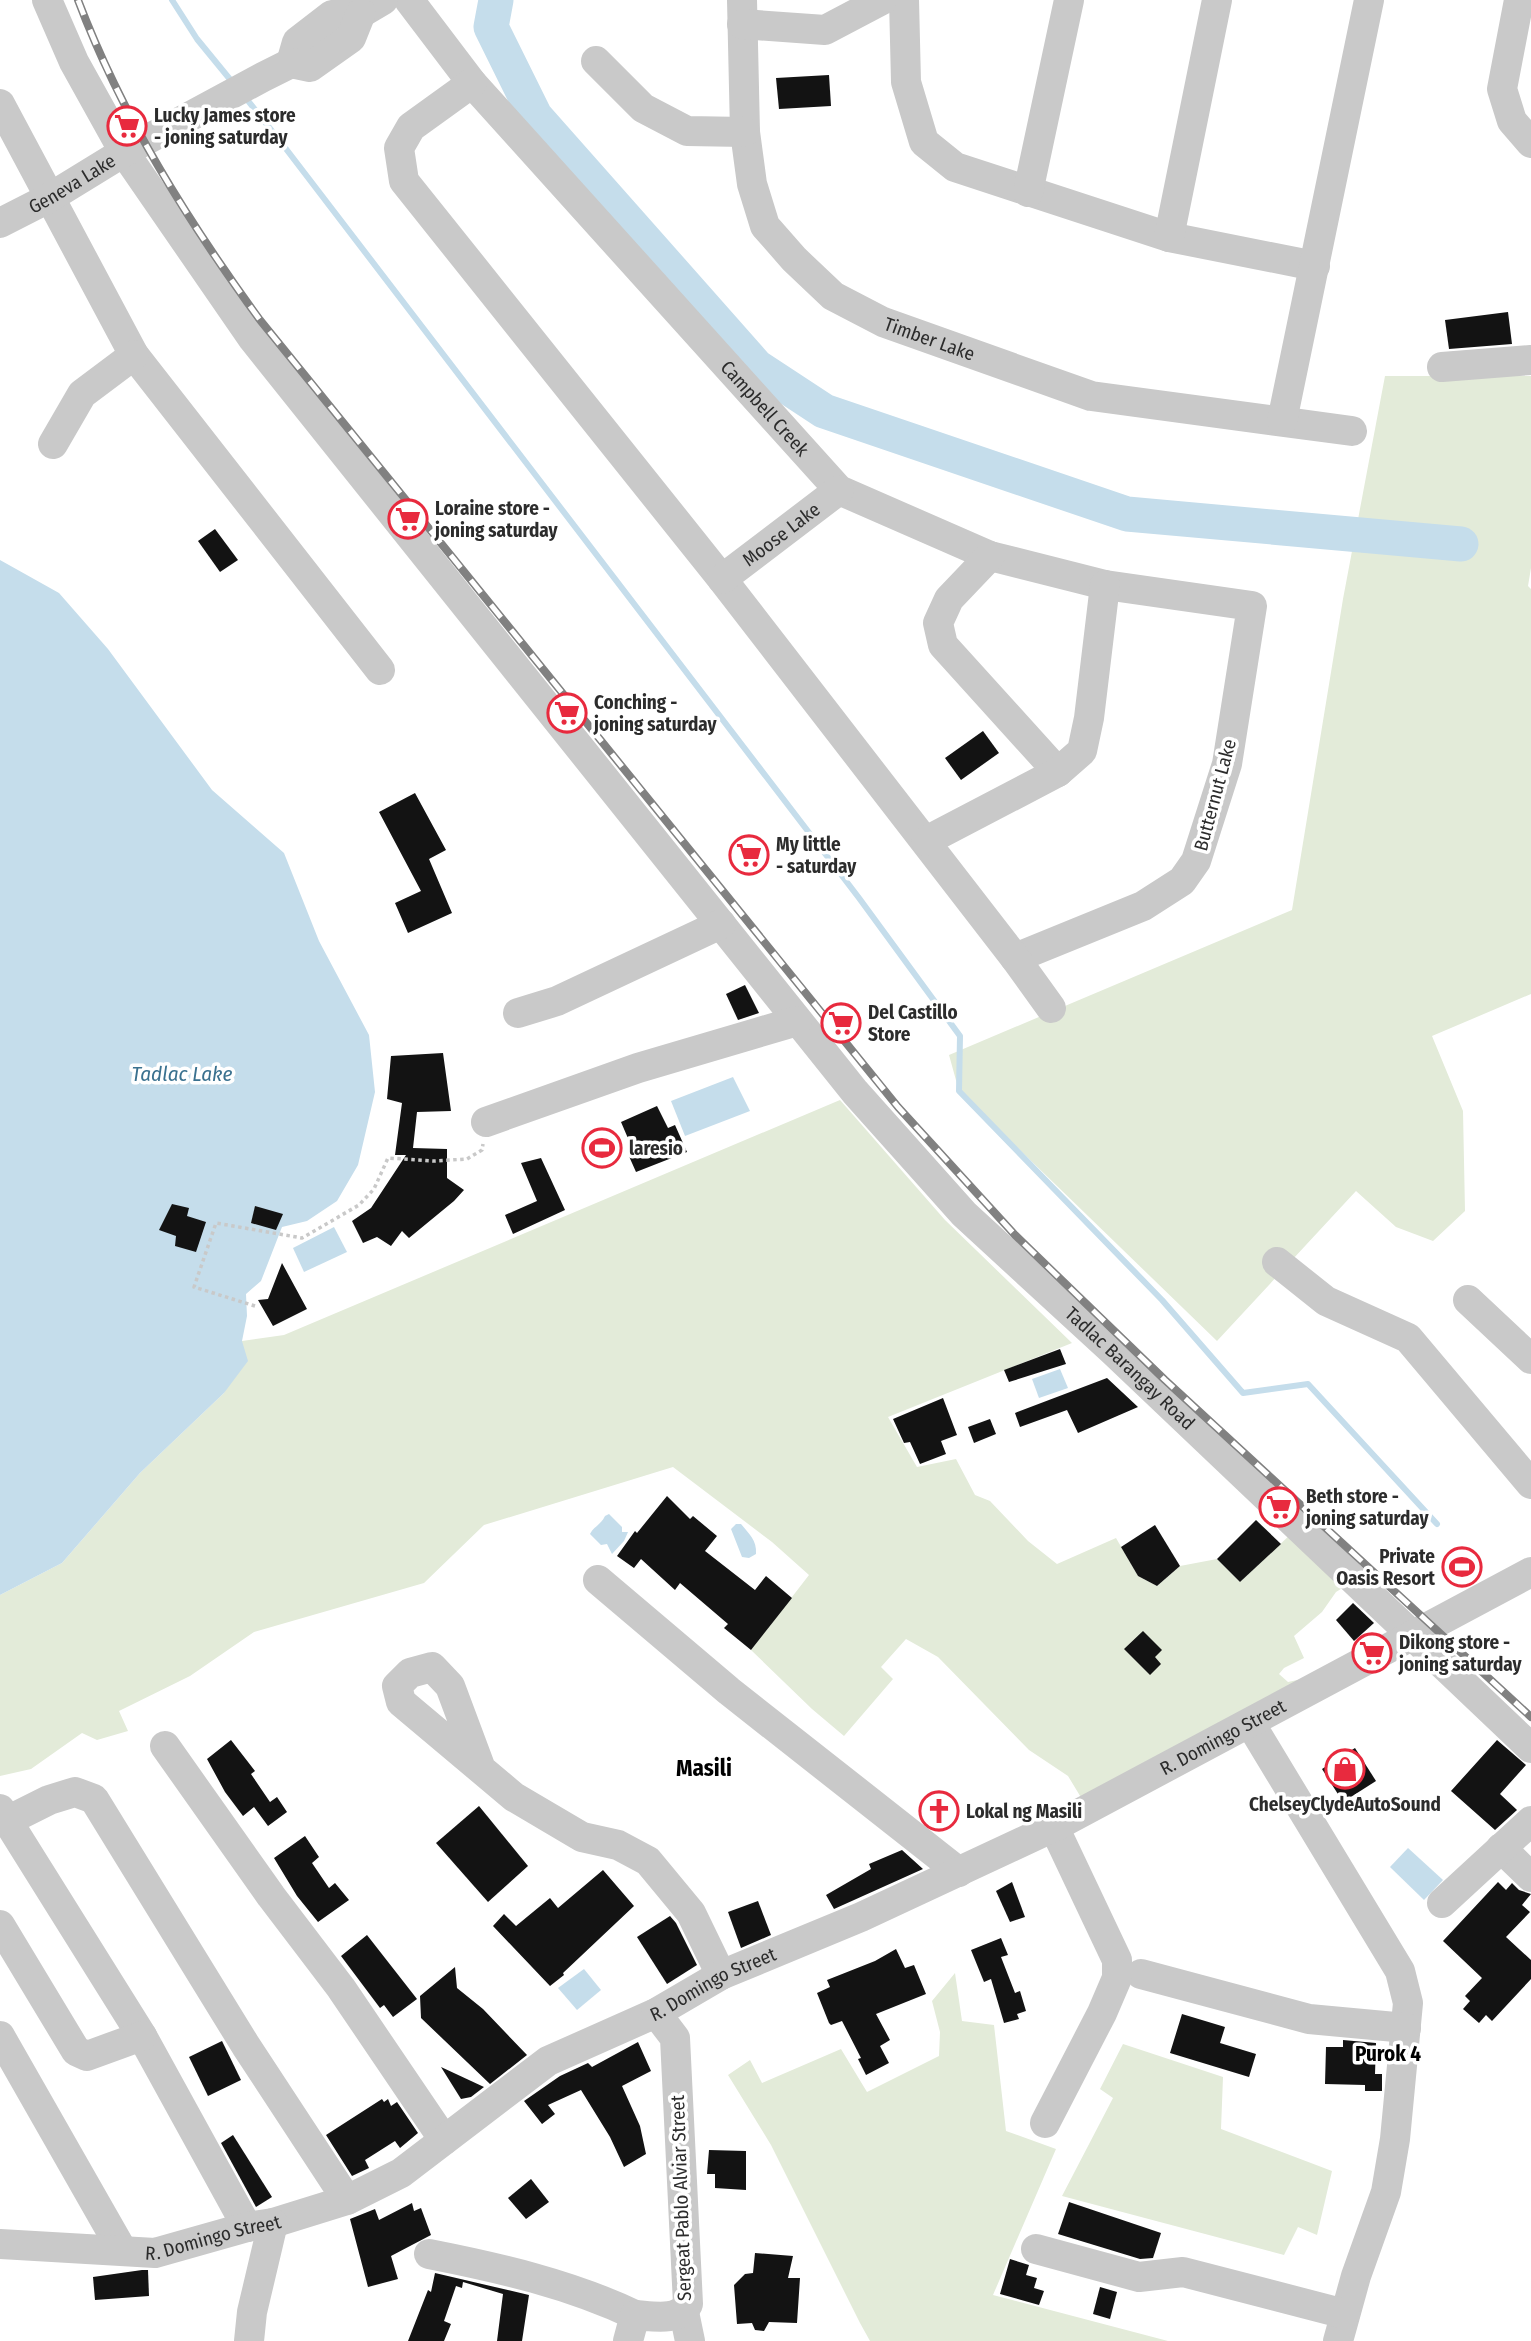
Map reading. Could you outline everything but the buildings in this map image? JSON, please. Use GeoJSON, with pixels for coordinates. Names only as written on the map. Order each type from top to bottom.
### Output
{"type":"FeatureCollection","features":[{"type":"Feature","properties":{"kind":"street","name":"Tadlac Barangay Road"},"geometry":{"type":"LineString","coordinates":[[47,0],[74,62],[124,152],[253,339],[855,1093],[964,1214],[1113,1351],[1531,1748]]}},
{"type":"Feature","properties":{"kind":"street","name":"Campbell Creek"},"geometry":{"type":"LineString","coordinates":[[409,0],[472,83],[839,490],[990,556],[1105,585],[1252,606]]}},
{"type":"Feature","properties":{"kind":"street"},"geometry":{"type":"LineString","coordinates":[[742,12],[825,30],[882,0]]}},
{"type":"Feature","properties":{"kind":"street"},"geometry":{"type":"LineString","coordinates":[[904,0],[906,82],[924,142],[955,167],[1169,237],[1315,266]]}},
{"type":"Feature","properties":{"kind":"street"},"geometry":{"type":"LineString","coordinates":[[1028,192],[1069,0]]}},
{"type":"Feature","properties":{"kind":"street"},"geometry":{"type":"LineString","coordinates":[[1169,237],[1217,0]]}},
{"type":"Feature","properties":{"kind":"street"},"geometry":{"type":"LineString","coordinates":[[1282,421],[1369,0]]}},
{"type":"Feature","properties":{"kind":"street"},"geometry":{"type":"LineString","coordinates":[[1519,0],[1502,89],[1512,121],[1531,143]]}},
{"type":"Feature","properties":{"kind":"street","name":"Geneva Lake"},"geometry":{"type":"LineString","coordinates":[[0,223],[49,198],[124,152],[291,63],[310,67],[351,38],[372,7]]}},
{"type":"Feature","properties":{"kind":"street","name":"Timber Lake"},"geometry":{"type":"LineString","coordinates":[[742,12],[745,132],[752,184],[765,226],[794,260],[833,296],[883,322],[1091,396],[1352,431]]}},
{"type":"Feature","properties":{"kind":"street"},"geometry":{"type":"LineString","coordinates":[[596,61],[643,108],[687,131],[745,132]]}},
{"type":"Feature","properties":{"kind":"street"},"geometry":{"type":"LineString","coordinates":[[472,83],[411,127],[399,148],[404,181],[722,579],[926,841],[1051,1008]]}},
{"type":"Feature","properties":{"kind":"street"},"geometry":{"type":"LineString","coordinates":[[0,104],[134,355],[380,670]]}},
{"type":"Feature","properties":{"kind":"street"},"geometry":{"type":"LineString","coordinates":[[53,444],[82,394],[134,355]]}},
{"type":"Feature","properties":{"kind":"street"},"geometry":{"type":"LineString","coordinates":[[1442,367],[1531,360]]}},
{"type":"Feature","properties":{"kind":"street","name":"Moose Lake"},"geometry":{"type":"LineString","coordinates":[[722,579],[839,490]]}},
{"type":"Feature","properties":{"kind":"street"},"geometry":{"type":"LineString","coordinates":[[990,556],[949,599],[938,623],[943,645],[1058,772]]}},
{"type":"Feature","properties":{"kind":"street"},"geometry":{"type":"LineString","coordinates":[[926,841],[1058,772],[1082,751],[1089,718],[1105,585]]}},
{"type":"Feature","properties":{"kind":"street","name":"Butternut Lake"},"geometry":{"type":"LineString","coordinates":[[1015,958],[1143,906],[1182,881],[1196,862],[1227,764],[1252,606]]}},
{"type":"Feature","properties":{"kind":"street"},"geometry":{"type":"LineString","coordinates":[[518,1013],[557,1000],[721,924]]}},
{"type":"Feature","properties":{"kind":"street"},"geometry":{"type":"LineString","coordinates":[[486,1122],[638,1068],[797,1021]]}},
{"type":"Feature","properties":{"kind":"street"},"geometry":{"type":"LineString","coordinates":[[1277,1262],[1326,1301],[1408,1338],[1531,1484]]}},
{"type":"Feature","properties":{"kind":"street"},"geometry":{"type":"LineString","coordinates":[[1468,1300],[1531,1359]]}},
{"type":"Feature","properties":{"kind":"street","name":"R. Domingo Street"},"geometry":{"type":"LineString","coordinates":[[0,2244],[155,2253],[347,2200],[401,2173],[548,2061],[656,2013],[721,1975],[861,1917],[1054,1827],[1531,1572]]}},
{"type":"Feature","properties":{"kind":"street"},"geometry":{"type":"LineString","coordinates":[[598,1580],[729,1691],[959,1871]]}},
{"type":"Feature","properties":{"kind":"street"},"geometry":{"type":"LineString","coordinates":[[1036,2249],[1139,2277],[1184,2272],[1341,2328],[1386,2192],[1395,2139],[1408,2003],[1400,1970],[1250,1723]]}},
{"type":"Feature","properties":{"kind":"street"},"geometry":{"type":"LineString","coordinates":[[165,1746],[271,1896],[341,1988],[444,2140]]}},
{"type":"Feature","properties":{"kind":"street"},"geometry":{"type":"LineString","coordinates":[[481,1769],[514,1797],[582,1837],[618,1844],[649,1861],[691,1913],[721,1975]]}},
{"type":"Feature","properties":{"kind":"street"},"geometry":{"type":"LineString","coordinates":[[249,2341],[260,2225],[4,1815],[75,1792],[94,1799],[246,2046],[347,2200]]}},
{"type":"Feature","properties":{"kind":"street"},"geometry":{"type":"LineString","coordinates":[[1442,1903],[1531,1821]]}},
{"type":"Feature","properties":{"kind":"street"},"geometry":{"type":"LineString","coordinates":[[1045,2123],[1102,2013],[1117,1978],[1116,1960],[1054,1827]]}},
{"type":"Feature","properties":{"kind":"street"},"geometry":{"type":"LineString","coordinates":[[1501,1847],[1531,1877]]}},
{"type":"Feature","properties":{"kind":"street"},"geometry":{"type":"LineString","coordinates":[[0,1924],[76,2051],[87,2056],[142,2036]]}},
{"type":"Feature","properties":{"kind":"street"},"geometry":{"type":"LineString","coordinates":[[1142,1974],[1309,2019],[1406,2028]]}},
{"type":"Feature","properties":{"kind":"street","name":"Sergeat Pablo Alviar Street"},"geometry":{"type":"LineString","coordinates":[[631,2328],[675,2316],[684,2312],[688,2304],[675,2038],[656,2013]]}},
{"type":"Feature","properties":{"kind":"street"},"geometry":{"type":"LineString","coordinates":[[0,2036],[122,2250]]}},
{"type":"Feature","properties":{"kind":"street"},"geometry":{"type":"LineString","coordinates":[[429,2254],[537,2279],[596,2297],[631,2328]]}},
{"type":"Feature","properties":{"kind":"street"},"geometry":{"type":"LineString","coordinates":[[684,2312],[690,2341]]}},
{"type":"Feature","properties":{"kind":"path"},"geometry":{"type":"LineString","coordinates":[[255,1306],[194,1287],[216,1223],[302,1238],[359,1205],[374,1189],[388,1158],[434,1161],[467,1159],[482,1150],[486,1122]]}},
{"type":"Feature","properties":{"kind":"green space"},"geometry":{"type":"Polygon","coordinates":[[[1385,376],[1531,376],[1531,568],[1528,586],[1531,589],[1531,994],[1432,1036],[1463,1111],[1465,1211],[1433,1241],[1396,1227],[1356,1191],[1217,1341],[959,1091],[949,1055],[1292,910],[1343,599],[1385,376]]]}},
{"type":"Feature","properties":{"kind":"green space"},"geometry":{"type":"Polygon","coordinates":[[[840,1100],[945,1220],[1072,1343],[888,1417],[917,1467],[956,1459],[975,1495],[990,1501],[1028,1541],[1057,1564],[1116,1538],[1138,1576],[1157,1586],[1180,1566],[1217,1559],[1240,1582],[1292,1533],[1349,1584],[1336,1592],[1322,1612],[1294,1636],[1304,1658],[1284,1668],[1279,1674],[1288,1682],[1302,1679],[1088,1809],[1068,1776],[1029,1750],[938,1657],[906,1639],[881,1667],[893,1679],[844,1736],[751,1650],[809,1575],[772,1542],[673,1467],[484,1525],[424,1583],[254,1632],[190,1676],[119,1711],[128,1731],[97,1740],[82,1733],[31,1769],[0,1776],[0,1595],[62,1563],[140,1473],[224,1393],[242,1341],[284,1335],[840,1100]]]}},
{"type":"Feature","properties":{"kind":"green space"},"geometry":{"type":"Polygon","coordinates":[[[955,1973],[962,2021],[994,2025],[1006,2131],[1056,2149],[993,2295],[1168,2341],[870,2341],[771,2145],[728,2075],[750,2060],[762,2083],[841,2049],[867,2092],[939,2056],[940,2032],[932,2001],[955,1973]]]}},
{"type":"Feature","properties":{"kind":"green space"},"geometry":{"type":"Polygon","coordinates":[[[1123,2044],[1223,2077],[1221,2129],[1332,2171],[1317,2235],[1298,2227],[1284,2255],[1062,2196],[1113,2098],[1100,2089],[1123,2044]]]}},
{"type":"Feature","properties":{"kind":"water","name":"Tadlac Lake"},"geometry":{"type":"Polygon","coordinates":[[[0,560],[59,593],[108,649],[212,790],[284,853],[319,941],[369,1035],[375,1092],[358,1165],[337,1201],[307,1221],[282,1227],[261,1281],[246,1294],[247,1316],[242,1341],[248,1361],[224,1393],[140,1473],[62,1563],[0,1595],[0,560]]]}},
{"type":"Feature","properties":{"kind":"water"},"geometry":{"type":"Polygon","coordinates":[[[733,1077],[750,1111],[685,1136],[671,1101],[733,1077]]]}},
{"type":"Feature","properties":{"kind":"water","name":"laresio"},"geometry":{"type":"Polygon","coordinates":[[[610,1132],[614,1135],[612,1161],[606,1168],[595,1164],[593,1149],[600,1136],[610,1132]]]}},
{"type":"Feature","properties":{"kind":"water"},"geometry":{"type":"Polygon","coordinates":[[[334,1227],[347,1252],[304,1272],[293,1248],[334,1227]]]}},
{"type":"Feature","properties":{"kind":"water"},"geometry":{"type":"Polygon","coordinates":[[[1060,1369],[1068,1388],[1039,1398],[1032,1379],[1060,1369]]]}},
{"type":"Feature","properties":{"kind":"water"},"geometry":{"type":"Polygon","coordinates":[[[609,1514],[622,1527],[622,1532],[628,1532],[612,1554],[607,1544],[601,1545],[590,1534],[609,1514]]]}},
{"type":"Feature","properties":{"kind":"water"},"geometry":{"type":"Polygon","coordinates":[[[736,1524],[741,1524],[754,1541],[756,1554],[749,1558],[742,1557],[731,1529],[736,1524]]]}},
{"type":"Feature","properties":{"kind":"water"},"geometry":{"type":"Polygon","coordinates":[[[1408,1848],[1443,1880],[1424,1900],[1390,1867],[1408,1848]]]}},
{"type":"Feature","properties":{"kind":"water"},"geometry":{"type":"Polygon","coordinates":[[[584,1969],[601,1990],[577,2010],[558,1988],[584,1969]]]}},
{"type":"Feature","properties":{"kind":"waterway"},"geometry":{"type":"LineString","coordinates":[[172,0],[197,39],[233,83]]}},
{"type":"Feature","properties":{"kind":"waterway"},"geometry":{"type":"LineString","coordinates":[[496,0],[491,27],[535,116],[757,367],[824,411],[1127,514],[1461,544]]}},
{"type":"Feature","properties":{"kind":"waterway"},"geometry":{"type":"LineString","coordinates":[[245,97],[859,898],[960,1036],[959,1091],[1162,1300],[1243,1393],[1308,1384],[1437,1524]]}},
{"type":"Feature","properties":{"kind":"railway"},"geometry":{"type":"LineString","coordinates":[[78,0],[115,85],[158,166],[207,244],[260,320],[898,1107],[1015,1235],[1165,1380],[1531,1717]]}},
{"type":"Feature","properties":{"kind":"place","name":"Lucky James store - joning saturday"},"geometry":{"type":"Point","coordinates":[127,126]}},
{"type":"Feature","properties":{"kind":"place","name":"Loraine store - joning saturday"},"geometry":{"type":"Point","coordinates":[408,519]}},
{"type":"Feature","properties":{"kind":"place","name":"Conching - joning saturday"},"geometry":{"type":"Point","coordinates":[567,713]}},
{"type":"Feature","properties":{"kind":"place","name":"My little - saturday"},"geometry":{"type":"Point","coordinates":[749,855]}},
{"type":"Feature","properties":{"kind":"place","name":"Del Castillo Store"},"geometry":{"type":"Point","coordinates":[841,1023]}},
{"type":"Feature","properties":{"kind":"place","name":"laresio"},"geometry":{"type":"Point","coordinates":[602,1148]}},
{"type":"Feature","properties":{"kind":"place","name":"Beth store - joning saturday"},"geometry":{"type":"Point","coordinates":[1279,1507]}},
{"type":"Feature","properties":{"kind":"place","name":"Private Oasis Resort"},"geometry":{"type":"Point","coordinates":[1462,1567]}},
{"type":"Feature","properties":{"kind":"place","name":"Dikong store - joning saturday"},"geometry":{"type":"Point","coordinates":[1372,1653]}},
{"type":"Feature","properties":{"kind":"place","name":"ChelseyClydeAutoSound"},"geometry":{"type":"Point","coordinates":[1345,1769]}},
{"type":"Feature","properties":{"kind":"place","name":"Lokal ng Masili"},"geometry":{"type":"Point","coordinates":[939,1811]}},
{"type":"Feature","properties":{"kind":"district","name":"Masili"},"geometry":{"type":"Point","coordinates":[704,1768]}},
{"type":"Feature","properties":{"kind":"district","name":"Purok 4"},"geometry":{"type":"Point","coordinates":[1388,2054]}}]}
